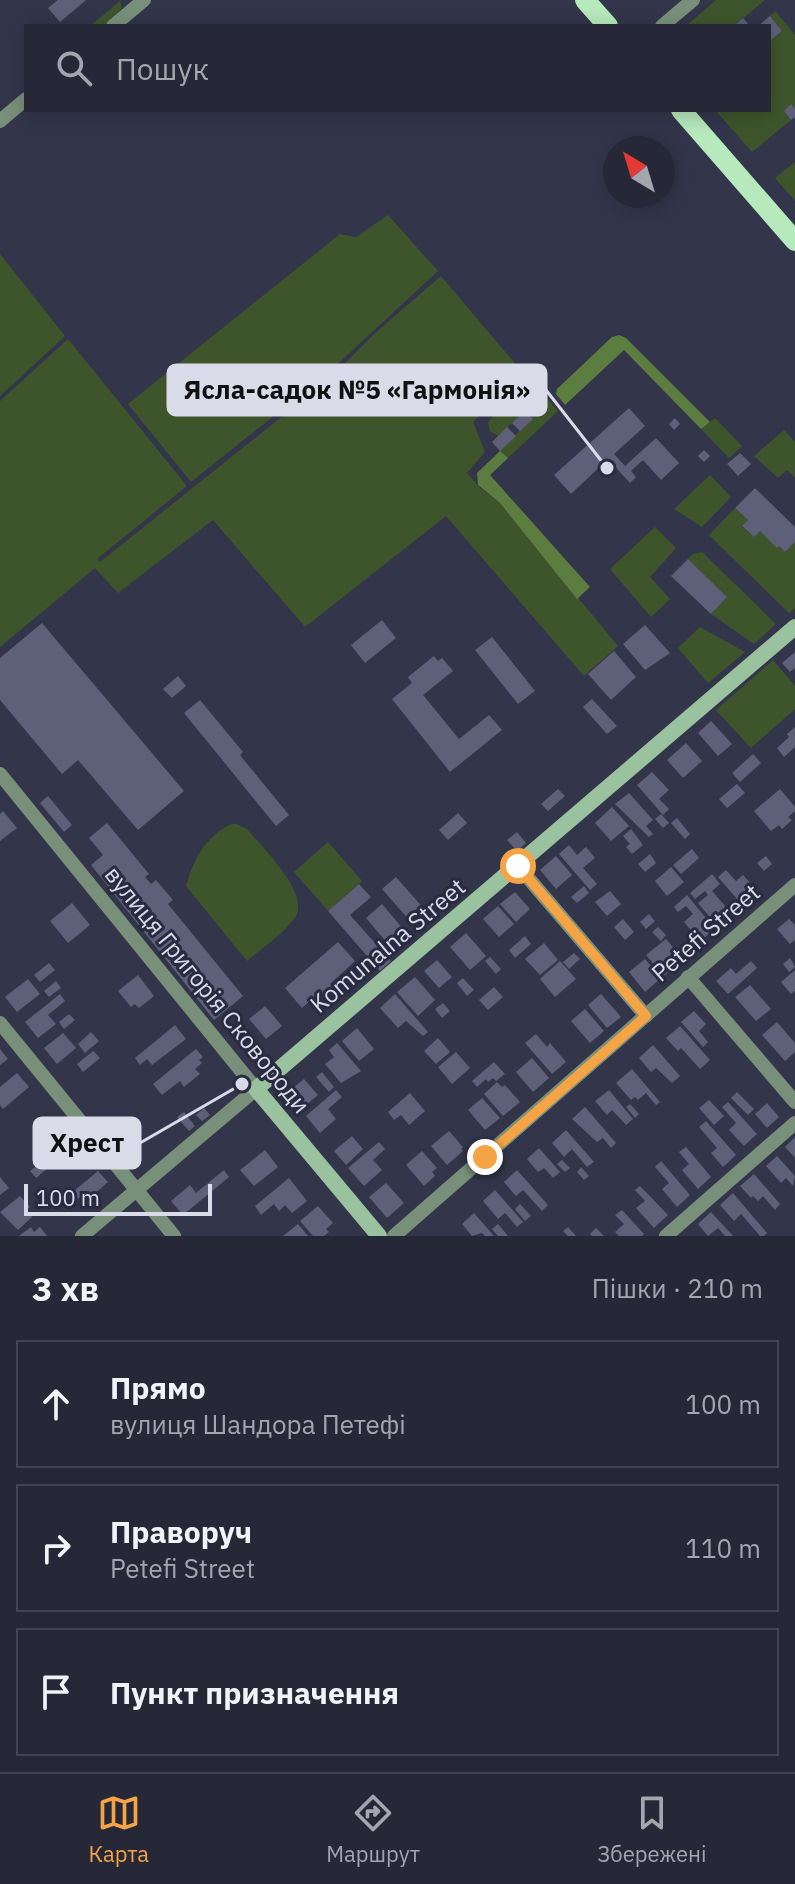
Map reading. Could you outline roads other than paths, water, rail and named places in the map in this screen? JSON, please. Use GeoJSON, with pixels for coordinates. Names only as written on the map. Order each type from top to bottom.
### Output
{"type":"FeatureCollection","features":[{"type":"Feature","properties":{"kind":"main road"},"geometry":{"type":"LineString","coordinates":[[585,0],[606,24]]}},
{"type":"Feature","properties":{"kind":"main road"},"geometry":{"type":"LineString","coordinates":[[683,112],[795,241]]}},
{"type":"Feature","properties":{"kind":"main road","name":"Komunalna Street"},"geometry":{"type":"LineString","coordinates":[[256,1089],[795,627]]}},
{"type":"Feature","properties":{"kind":"main road","name":"вулиця Григорія Сковороди"},"geometry":{"type":"LineString","coordinates":[[256,1089],[379,1236]]}},
{"type":"Feature","properties":{"kind":"street"},"geometry":{"type":"LineString","coordinates":[[115,24],[144,0]]}},
{"type":"Feature","properties":{"kind":"street"},"geometry":{"type":"LineString","coordinates":[[664,24],[693,0]]}},
{"type":"Feature","properties":{"kind":"street"},"geometry":{"type":"LineString","coordinates":[[0,121],[24,101]]}},
{"type":"Feature","properties":{"kind":"street","name":"вулиця Григорія Сковороди"},"geometry":{"type":"LineString","coordinates":[[0,774],[256,1089]]}},
{"type":"Feature","properties":{"kind":"street"},"geometry":{"type":"LineString","coordinates":[[518,866],[646,1016]]}},
{"type":"Feature","properties":{"kind":"street","name":"Petefi Street"},"geometry":{"type":"LineString","coordinates":[[394,1236],[688,977],[793,892]]}},
{"type":"Feature","properties":{"kind":"street"},"geometry":{"type":"LineString","coordinates":[[688,977],[795,1102]]}},
{"type":"Feature","properties":{"kind":"street"},"geometry":{"type":"LineString","coordinates":[[0,1023],[174,1236]]}},
{"type":"Feature","properties":{"kind":"street","name":"Komunalna Street"},"geometry":{"type":"LineString","coordinates":[[82,1236],[256,1089]]}},
{"type":"Feature","properties":{"kind":"street"},"geometry":{"type":"LineString","coordinates":[[666,1236],[795,1123]]}},
{"type":"Feature","properties":{"kind":"place","name":"Ясла-садок №5 «Гармонія»"},"geometry":{"type":"Point","coordinates":[607,468]}},
{"type":"Feature","properties":{"kind":"place","name":"Хрест"},"geometry":{"type":"Point","coordinates":[242,1084]}}]}
